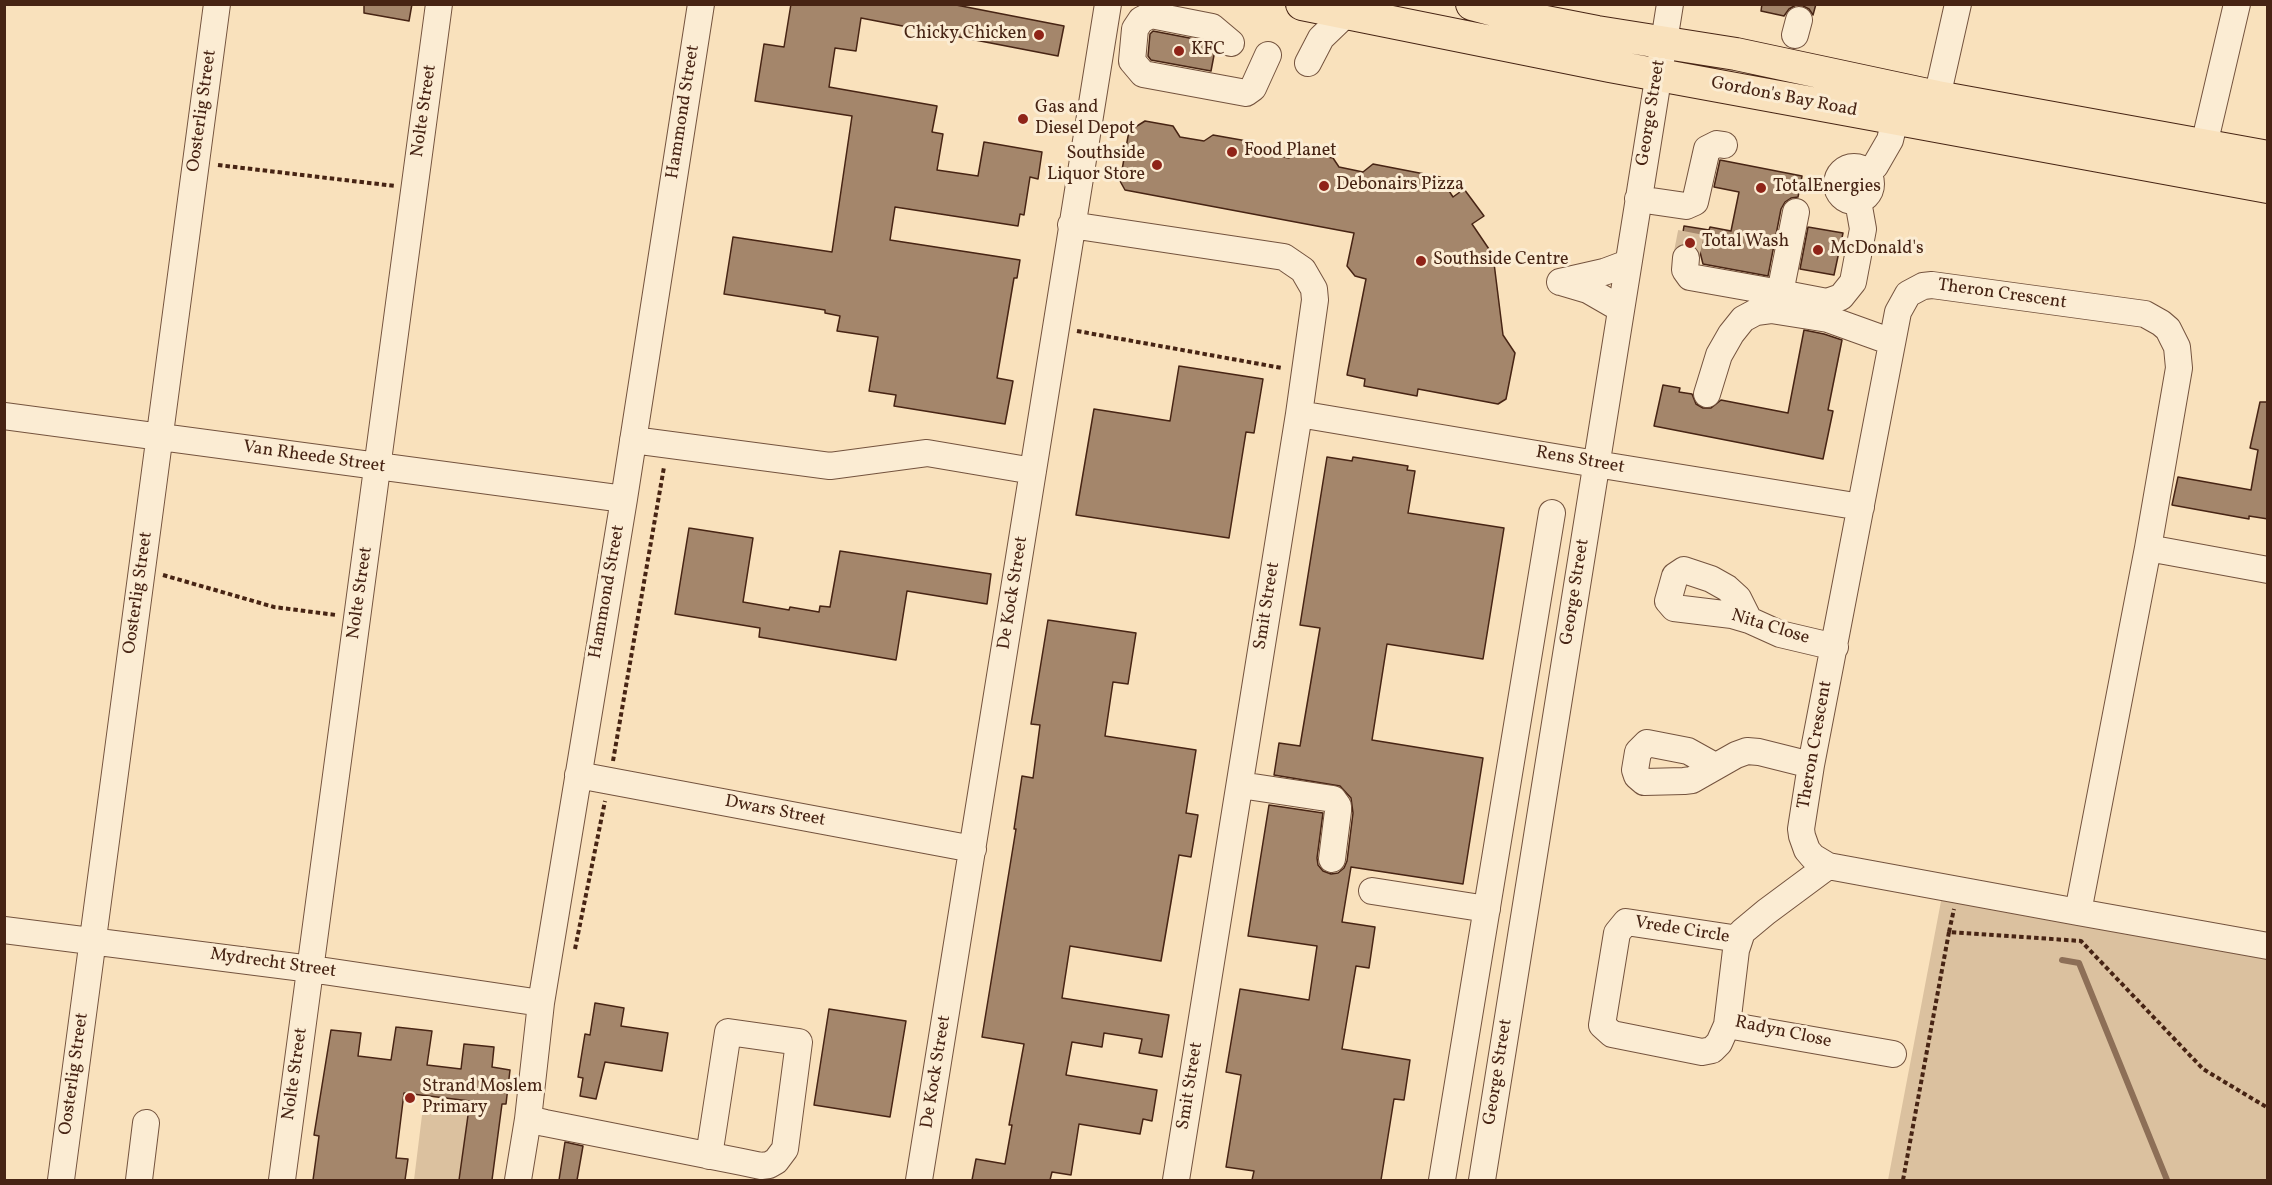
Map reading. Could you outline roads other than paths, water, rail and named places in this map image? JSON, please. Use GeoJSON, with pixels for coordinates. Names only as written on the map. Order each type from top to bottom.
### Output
{"type":"FeatureCollection","features":[{"type":"Feature","properties":{"kind":"main road","name":"Gordon's Bay Road"},"geometry":{"type":"LineString","coordinates":[[1302,4],[1658,75],[1895,119],[1934,111]]}},
{"type":"Feature","properties":{"kind":"main road","name":"Gordon's Bay Road"},"geometry":{"type":"LineString","coordinates":[[1473,4],[1531,19],[1736,54],[1934,111],[2200,160],[2268,187]]}},
{"type":"Feature","properties":{"kind":"main road","name":"Gordon's Bay Road"},"geometry":{"type":"LineString","coordinates":[[2200,160],[2268,157]]}},
{"type":"Feature","properties":{"kind":"street","name":"Oosterlig Street"},"geometry":{"type":"LineString","coordinates":[[61,1180],[217,4]]}},
{"type":"Feature","properties":{"kind":"street","name":"Nolte Street"},"geometry":{"type":"LineString","coordinates":[[282,1180],[439,4]]}},
{"type":"Feature","properties":{"kind":"street","name":"Hammond Street"},"geometry":{"type":"LineString","coordinates":[[518,1180],[542,1003],[701,4]]}},
{"type":"Feature","properties":{"kind":"street","name":"De Kock Street"},"geometry":{"type":"LineString","coordinates":[[920,1180],[1108,4]]}},
{"type":"Feature","properties":{"kind":"street","name":"George Street"},"geometry":{"type":"LineString","coordinates":[[1482,1180],[1670,4]]}},
{"type":"Feature","properties":{"kind":"street"},"geometry":{"type":"LineString","coordinates":[[1934,111],[1958,4]]}},
{"type":"Feature","properties":{"kind":"street"},"geometry":{"type":"LineString","coordinates":[[2200,160],[2236,4]]}},
{"type":"Feature","properties":{"kind":"street"},"geometry":{"type":"LineString","coordinates":[[1308,63],[1321,38],[1347,14]]}},
{"type":"Feature","properties":{"kind":"street"},"geometry":{"type":"LineString","coordinates":[[1231,43],[1212,27],[1150,15],[1141,20],[1135,29],[1132,61],[1143,75],[1246,93],[1253,88],[1268,55]]}},
{"type":"Feature","properties":{"kind":"street"},"geometry":{"type":"LineString","coordinates":[[1686,258],[1685,270],[1690,277],[1827,302],[1840,297],[1853,282],[1863,229],[1858,201],[1864,197],[1871,186],[1867,172],[1875,166],[1890,140],[1895,119]]}},
{"type":"Feature","properties":{"kind":"street"},"geometry":{"type":"LineString","coordinates":[[1638,199],[1689,217],[1695,202],[1707,149],[1717,144],[1724,144]]}},
{"type":"Feature","properties":{"kind":"street"},"geometry":{"type":"LineString","coordinates":[[1780,293],[1796,212]]}},
{"type":"Feature","properties":{"kind":"street","name":"Smit Street"},"geometry":{"type":"LineString","coordinates":[[1071,225],[1273,254],[1295,262],[1310,279],[1316,300],[1176,1180]]}},
{"type":"Feature","properties":{"kind":"street"},"geometry":{"type":"LineString","coordinates":[[1621,309],[1588,290],[1560,282],[1604,272],[1628,263]]}},
{"type":"Feature","properties":{"kind":"street","name":"Theron Crescent"},"geometry":{"type":"LineString","coordinates":[[1828,866],[1813,857],[1802,836],[1811,765],[1892,342],[1898,312],[1904,299],[1915,289],[1932,285],[2145,314],[2168,330],[2177,347],[2179,368],[2148,548],[2078,912]]}},
{"type":"Feature","properties":{"kind":"street"},"geometry":{"type":"LineString","coordinates":[[1707,394],[1719,355],[1731,334],[1743,319],[1756,312],[1771,310],[1828,319],[1892,342]]}},
{"type":"Feature","properties":{"kind":"street","name":"Rens Street"},"geometry":{"type":"LineString","coordinates":[[1299,414],[1861,507]]}},
{"type":"Feature","properties":{"kind":"street","name":"Van Rheede Street"},"geometry":{"type":"LineString","coordinates":[[4,416],[624,499]]}},
{"type":"Feature","properties":{"kind":"street"},"geometry":{"type":"LineString","coordinates":[[633,440],[830,466],[927,453],[1033,471]]}},
{"type":"Feature","properties":{"kind":"street","name":"George Street"},"geometry":{"type":"LineString","coordinates":[[1442,1180],[1552,513]]}},
{"type":"Feature","properties":{"kind":"street"},"geometry":{"type":"LineString","coordinates":[[2148,548],[2268,570]]}},
{"type":"Feature","properties":{"kind":"street","name":"Nita Close"},"geometry":{"type":"LineString","coordinates":[[1749,620],[1737,598],[1727,588],[1711,579],[1684,570],[1675,576],[1668,597],[1670,605],[1679,609],[1732,615],[1780,634],[1835,647]]}},
{"type":"Feature","properties":{"kind":"street"},"geometry":{"type":"LineString","coordinates":[[1529,649],[1566,656]]}},
{"type":"Feature","properties":{"kind":"street"},"geometry":{"type":"LineString","coordinates":[[1715,766],[1688,751],[1647,743],[1638,752],[1635,770],[1637,776],[1644,782],[1692,780],[1736,754],[1747,751],[1811,765]]}},
{"type":"Feature","properties":{"kind":"street","name":"Dwars Street"},"geometry":{"type":"LineString","coordinates":[[578,775],[973,849]]}},
{"type":"Feature","properties":{"kind":"street"},"geometry":{"type":"LineString","coordinates":[[1240,785],[1333,799],[1338,806],[1338,811],[1332,859]]}},
{"type":"Feature","properties":{"kind":"street"},"geometry":{"type":"LineString","coordinates":[[1739,939],[1759,918],[1828,866],[2268,946]]}},
{"type":"Feature","properties":{"kind":"street"},"geometry":{"type":"LineString","coordinates":[[1372,891],[1487,909]]}},
{"type":"Feature","properties":{"kind":"street","name":"Vrede Circle"},"geometry":{"type":"LineString","coordinates":[[1727,1024],[1719,1043],[1712,1050],[1702,1052],[1612,1034],[1605,1029],[1601,1021],[1617,933],[1626,922],[1739,939]]}},
{"type":"Feature","properties":{"kind":"street","name":"Mydrecht Street"},"geometry":{"type":"LineString","coordinates":[[4,930],[311,969],[542,1003]]}},
{"type":"Feature","properties":{"kind":"street","name":"Radyn Close"},"geometry":{"type":"LineString","coordinates":[[1739,939],[1727,1024],[1893,1054]]}},
{"type":"Feature","properties":{"kind":"street"},"geometry":{"type":"LineString","coordinates":[[528,1119],[761,1166],[769,1165],[782,1155],[785,1149],[799,1042],[728,1032],[709,1155]]}},
{"type":"Feature","properties":{"kind":"street"},"geometry":{"type":"LineString","coordinates":[[1463,1055],[1501,1060]]}},
{"type":"Feature","properties":{"kind":"street"},"geometry":{"type":"LineString","coordinates":[[139,1180],[146,1123]]}},
{"type":"Feature","properties":{"kind":"waterway"},"geometry":{"type":"LineString","coordinates":[[2062,960],[2079,963],[2167,1180]]}},
{"type":"Feature","properties":{"kind":"tunnel"},"geometry":{"type":"LineString","coordinates":[[1686,258],[1692,227]]}},
{"type":"Feature","properties":{"kind":"place","name":"Chicky Chicken"},"geometry":{"type":"Point","coordinates":[1039,35]}},
{"type":"Feature","properties":{"kind":"place","name":"KFC"},"geometry":{"type":"Point","coordinates":[1179,51]}},
{"type":"Feature","properties":{"kind":"place","name":"Gas and Diesel Depot"},"geometry":{"type":"Point","coordinates":[1023,119]}},
{"type":"Feature","properties":{"kind":"place","name":"Food Planet"},"geometry":{"type":"Point","coordinates":[1232,152]}},
{"type":"Feature","properties":{"kind":"place","name":"Southside Liquor Store"},"geometry":{"type":"Point","coordinates":[1157,165]}},
{"type":"Feature","properties":{"kind":"place","name":"Debonairs Pizza"},"geometry":{"type":"Point","coordinates":[1324,186]}},
{"type":"Feature","properties":{"kind":"place","name":"TotalEnergies"},"geometry":{"type":"Point","coordinates":[1761,188]}},
{"type":"Feature","properties":{"kind":"place","name":"Total Wash"},"geometry":{"type":"Point","coordinates":[1690,243]}},
{"type":"Feature","properties":{"kind":"place","name":"McDonald's"},"geometry":{"type":"Point","coordinates":[1818,250]}},
{"type":"Feature","properties":{"kind":"place","name":"Southside Centre"},"geometry":{"type":"Point","coordinates":[1421,261]}},
{"type":"Feature","properties":{"kind":"place","name":"Strand Moslem Primary"},"geometry":{"type":"Point","coordinates":[410,1098]}}]}
